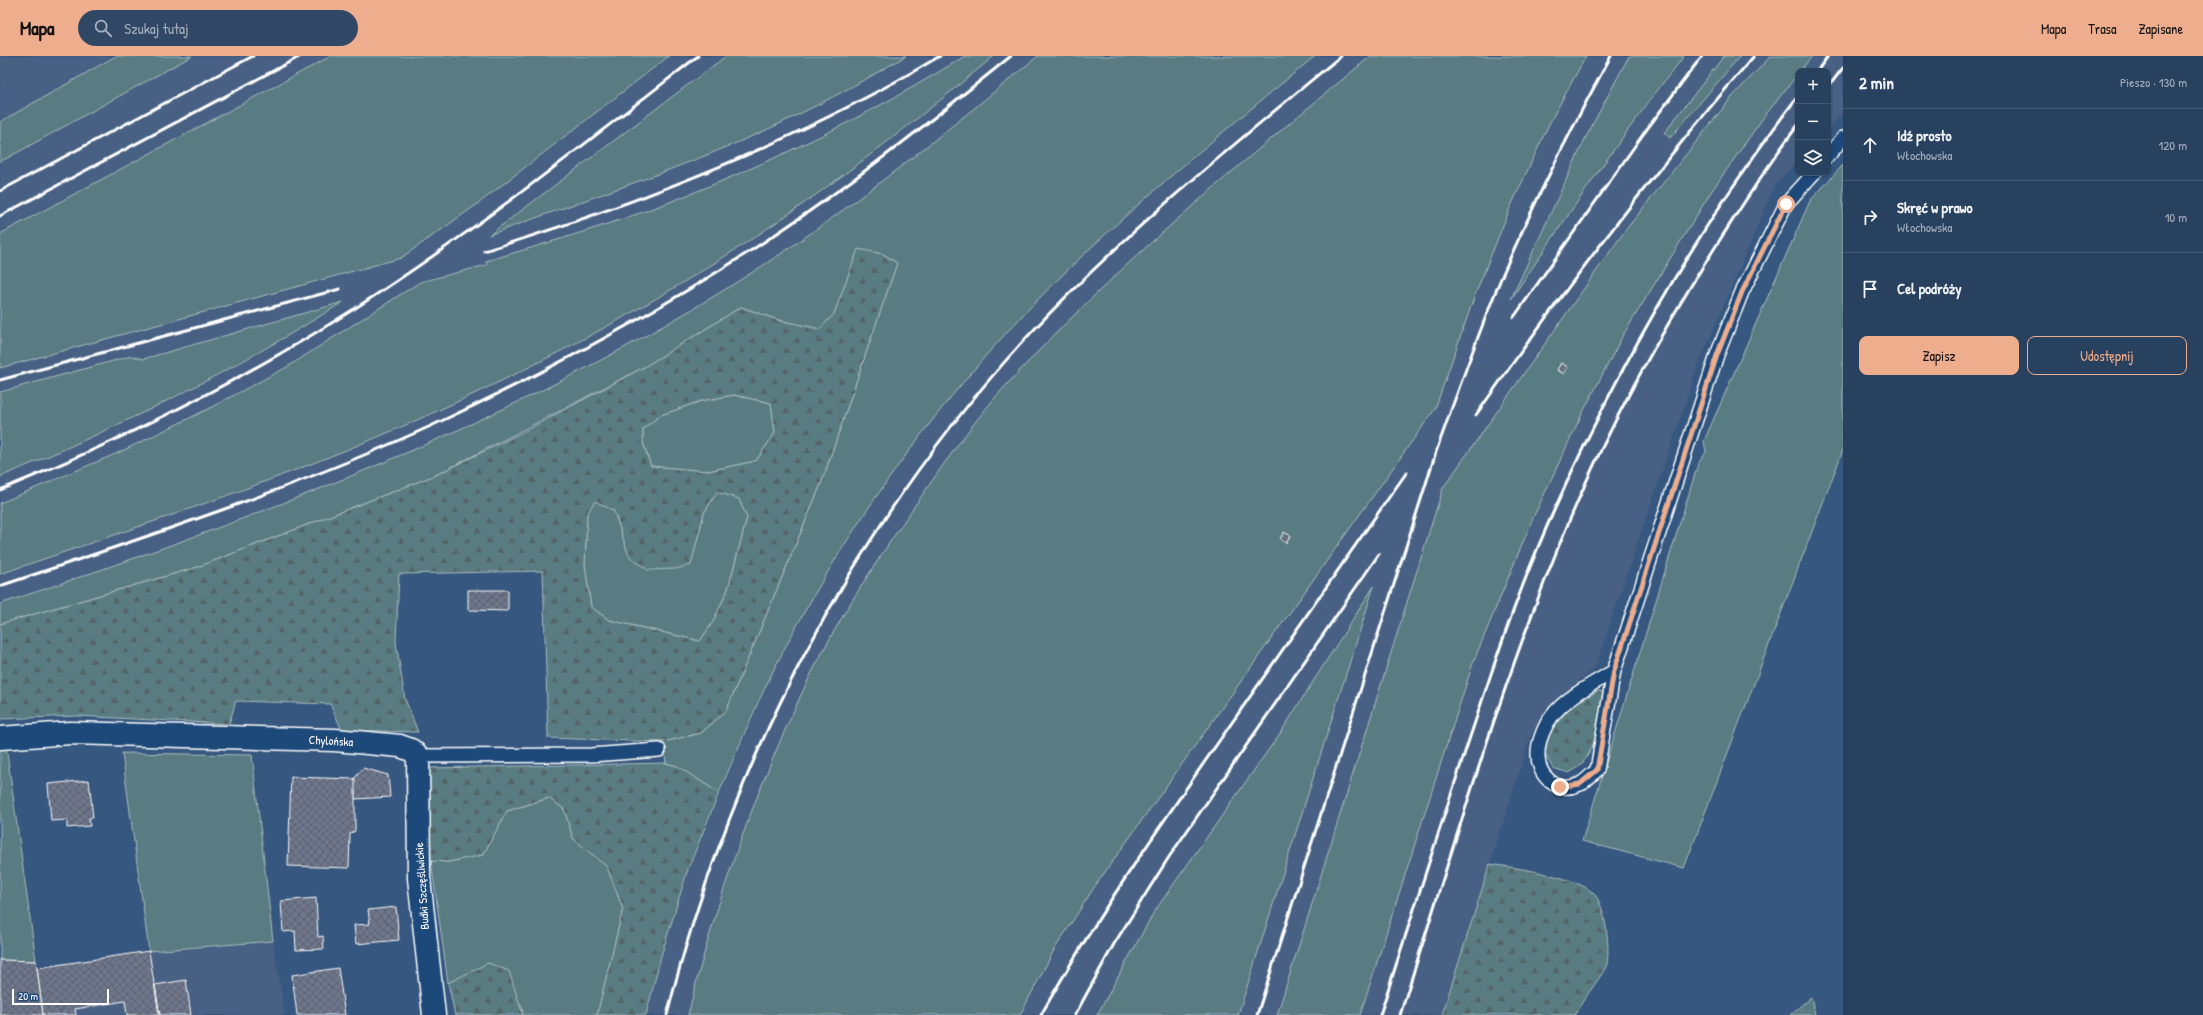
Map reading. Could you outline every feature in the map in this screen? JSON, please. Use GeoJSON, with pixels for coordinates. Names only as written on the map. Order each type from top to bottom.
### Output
{"type":"FeatureCollection","features":[{"type":"Feature","properties":{"kind":"street","name":"Chylońska"},"geometry":{"type":"LineString","coordinates":[[0,738],[70,733],[335,740],[400,746],[411,750],[418,756]]}},
{"type":"Feature","properties":{"kind":"street","name":"Budki Szczęśliwickie"},"geometry":{"type":"LineString","coordinates":[[418,756],[419,878],[434,1015]]}},
{"type":"Feature","properties":{"kind":"lane"},"geometry":{"type":"LineString","coordinates":[[1831,152],[1843,138]]}},
{"type":"Feature","properties":{"kind":"lane"},"geometry":{"type":"LineString","coordinates":[[1614,671],[1577,694],[1552,716],[1541,737],[1538,753],[1542,772],[1548,782],[1560,787],[1580,784],[1597,770],[1614,671],[1717,355],[1742,292],[1786,204],[1811,176]]}},
{"type":"Feature","properties":{"kind":"lane","name":"Chylońska"},"geometry":{"type":"LineString","coordinates":[[418,756],[590,756],[659,750]]}},
{"type":"Feature","properties":{"kind":"shaded area"},"geometry":{"type":"Polygon","coordinates":[[[0,56],[1843,56],[1843,113],[1831,126],[1831,68],[1795,68],[1795,164],[1775,185],[1698,366],[1595,668],[1560,696],[1532,732],[1442,1015],[646,1015],[661,956],[688,869],[773,671],[741,307],[646,366],[523,432],[436,475],[0,624],[0,56]]]}},
{"type":"Feature","properties":{"kind":"shaded area"},"geometry":{"type":"Polygon","coordinates":[[[273,941],[285,1015],[0,1015],[0,960],[36,961],[37,968],[149,951],[273,941]]]}},
{"type":"Feature","properties":{"kind":"green space"},"geometry":{"type":"Polygon","coordinates":[[[116,56],[192,56],[0,162],[0,122],[116,56]]]}},
{"type":"Feature","properties":{"kind":"green space"},"geometry":{"type":"Polygon","coordinates":[[[331,56],[669,56],[475,206],[401,258],[0,368],[0,234],[331,56]]]}},
{"type":"Feature","properties":{"kind":"green space"},"geometry":{"type":"Polygon","coordinates":[[[726,56],[906,56],[818,105],[730,146],[662,173],[489,235],[726,56]]]}},
{"type":"Feature","properties":{"kind":"green space"},"geometry":{"type":"Polygon","coordinates":[[[965,56],[994,56],[845,174],[767,229],[656,299],[591,335],[526,369],[374,439],[215,500],[0,574],[0,503],[120,452],[206,410],[287,367],[420,282],[487,265],[486,261],[614,222],[665,204],[726,179],[796,148],[865,113],[965,56]]]}},
{"type":"Feature","properties":{"kind":"green space"},"geometry":{"type":"Polygon","coordinates":[[[1038,56],[1315,56],[1178,170],[1088,250],[1004,335],[938,413],[911,448],[861,519],[815,593],[774,669],[719,793],[677,766],[666,763],[663,742],[701,733],[726,711],[821,484],[897,263],[883,254],[858,250],[834,314],[820,329],[778,320],[741,307],[646,366],[436,475],[198,567],[0,624],[0,604],[202,534],[302,496],[401,455],[499,411],[594,364],[688,312],[813,232],[879,183],[975,108],[1038,56]]]}},
{"type":"Feature","properties":{"kind":"green space"},"geometry":{"type":"Polygon","coordinates":[[[1371,56],[1586,56],[1550,122],[1510,208],[1475,295],[1435,409],[1095,886],[1054,950],[1020,1015],[688,1015],[711,929],[739,844],[789,720],[820,657],[859,590],[946,461],[999,393],[1042,347],[1132,260],[1274,136],[1371,56]]]}},
{"type":"Feature","properties":{"kind":"green space"},"geometry":{"type":"Polygon","coordinates":[[[1629,56],[1684,56],[1617,146],[1511,299],[1585,139],[1629,56]]]}},
{"type":"Feature","properties":{"kind":"green space"},"geometry":{"type":"Polygon","coordinates":[[[1724,56],[1740,56],[1670,138],[1664,133],[1724,56]]]}},
{"type":"Feature","properties":{"kind":"green space"},"geometry":{"type":"Polygon","coordinates":[[[1771,56],[1812,56],[1802,68],[1795,68],[1795,78],[1763,118],[1711,192],[1622,337],[1580,418],[1533,518],[1473,663],[1360,1015],[1277,1015],[1443,488],[1624,232],[1732,97],[1771,56]]]}},
{"type":"Feature","properties":{"kind":"green space"},"geometry":{"type":"Polygon","coordinates":[[[1843,165],[1843,450],[1684,868],[1582,841],[1698,464],[1706,452],[1704,441],[1810,201],[1843,165]]]}},
{"type":"Feature","properties":{"kind":"green space"},"geometry":{"type":"Polygon","coordinates":[[[858,249],[883,254],[897,263],[821,484],[726,711],[701,733],[663,742],[548,738],[543,571],[399,574],[396,642],[405,699],[418,732],[342,730],[330,704],[236,701],[229,724],[77,716],[0,719],[0,624],[198,567],[436,475],[523,432],[646,366],[741,307],[778,320],[820,329],[834,314],[858,249]],[[734,395],[701,401],[661,415],[643,429],[643,443],[651,466],[708,471],[756,461],[775,433],[771,403],[734,395]],[[717,492],[704,513],[691,565],[675,569],[648,570],[629,556],[614,511],[595,501],[587,514],[585,565],[591,607],[609,620],[700,641],[713,622],[728,589],[747,518],[739,499],[717,492]]]}},
{"type":"Feature","properties":{"kind":"green space"},"geometry":{"type":"Polygon","coordinates":[[[343,302],[260,352],[175,397],[89,438],[0,477],[0,392],[131,356],[143,359],[343,302]]]}},
{"type":"Feature","properties":{"kind":"green space"},"geometry":{"type":"Polygon","coordinates":[[[734,395],[771,403],[775,433],[756,461],[708,471],[651,466],[643,443],[643,429],[661,415],[701,401],[734,395]]]}},
{"type":"Feature","properties":{"kind":"green space"},"geometry":{"type":"Polygon","coordinates":[[[717,492],[739,499],[747,518],[728,589],[713,622],[700,641],[609,620],[591,607],[585,565],[587,514],[595,500],[614,511],[629,556],[691,564],[704,513],[717,492]]]}},
{"type":"Feature","properties":{"kind":"green space"},"geometry":{"type":"Polygon","coordinates":[[[1374,586],[1238,1015],[1097,1015],[1154,912],[1281,732],[1374,586]]]}},
{"type":"Feature","properties":{"kind":"green space"},"geometry":{"type":"Polygon","coordinates":[[[1598,691],[1603,692],[1598,727],[1586,759],[1579,767],[1569,773],[1553,768],[1545,755],[1548,734],[1572,705],[1598,691]]]}},
{"type":"Feature","properties":{"kind":"green space"},"geometry":{"type":"Polygon","coordinates":[[[6,746],[36,961],[0,960],[0,747],[6,746]]]}},
{"type":"Feature","properties":{"kind":"green space"},"geometry":{"type":"Polygon","coordinates":[[[122,753],[252,755],[273,941],[149,951],[122,753]]]}},
{"type":"Feature","properties":{"kind":"green space"},"geometry":{"type":"Polygon","coordinates":[[[666,763],[677,766],[719,793],[688,869],[661,956],[646,1015],[597,1015],[623,909],[607,867],[573,838],[564,809],[549,798],[507,811],[483,855],[448,862],[431,861],[429,768],[666,763]]]}},
{"type":"Feature","properties":{"kind":"green space"},"geometry":{"type":"Polygon","coordinates":[[[549,798],[564,809],[573,838],[607,867],[623,909],[597,1015],[523,1015],[522,1007],[489,963],[448,983],[431,861],[448,862],[483,855],[507,811],[549,798]]]}},
{"type":"Feature","properties":{"kind":"green space"},"geometry":{"type":"Polygon","coordinates":[[[1490,864],[1543,873],[1571,881],[1583,886],[1592,892],[1597,898],[1604,915],[1606,926],[1608,947],[1607,964],[1575,1015],[1442,1015],[1490,864]]]}},
{"type":"Feature","properties":{"kind":"green space"},"geometry":{"type":"Polygon","coordinates":[[[488,963],[509,971],[523,1015],[455,1015],[448,983],[488,963]]]}},
{"type":"Feature","properties":{"kind":"green space"},"geometry":{"type":"Polygon","coordinates":[[[1811,997],[1815,1015],[1790,1015],[1811,997]]]}},
{"type":"Feature","properties":{"kind":"building"},"geometry":{"type":"Polygon","coordinates":[[[1561,363],[1568,367],[1564,374],[1557,370],[1561,363]]]}},
{"type":"Feature","properties":{"kind":"building"},"geometry":{"type":"Polygon","coordinates":[[[1284,532],[1291,536],[1286,543],[1280,539],[1284,532]]]}},
{"type":"Feature","properties":{"kind":"building"},"geometry":{"type":"Polygon","coordinates":[[[468,590],[508,590],[508,611],[468,610],[468,590]]]}},
{"type":"Feature","properties":{"kind":"building"},"geometry":{"type":"Polygon","coordinates":[[[363,768],[388,775],[390,797],[355,799],[354,779],[363,768]]]}},
{"type":"Feature","properties":{"kind":"building"},"geometry":{"type":"Polygon","coordinates":[[[291,777],[355,779],[355,831],[350,834],[349,868],[288,866],[291,777]]]}},
{"type":"Feature","properties":{"kind":"building"},"geometry":{"type":"Polygon","coordinates":[[[89,780],[93,818],[89,818],[90,826],[67,828],[67,820],[51,821],[48,784],[89,780]]]}},
{"type":"Feature","properties":{"kind":"building"},"geometry":{"type":"Polygon","coordinates":[[[316,898],[318,937],[323,936],[324,949],[296,950],[295,931],[283,932],[281,901],[316,898]]]}},
{"type":"Feature","properties":{"kind":"building"},"geometry":{"type":"Polygon","coordinates":[[[396,907],[399,940],[356,944],[354,925],[370,924],[368,910],[396,907]]]}},
{"type":"Feature","properties":{"kind":"building"},"geometry":{"type":"Polygon","coordinates":[[[149,951],[159,1015],[127,1015],[125,1001],[75,1009],[76,1015],[43,1015],[37,968],[149,951]]]}},
{"type":"Feature","properties":{"kind":"building"},"geometry":{"type":"Polygon","coordinates":[[[0,960],[36,961],[43,1015],[0,1015],[0,960]]]}},
{"type":"Feature","properties":{"kind":"building"},"geometry":{"type":"Polygon","coordinates":[[[338,968],[345,1015],[297,1015],[292,975],[338,968]]]}},
{"type":"Feature","properties":{"kind":"building"},"geometry":{"type":"Polygon","coordinates":[[[186,980],[191,1015],[160,1015],[155,985],[186,980]]]}},
{"type":"Feature","properties":{"kind":"railway"},"geometry":{"type":"LineString","coordinates":[[0,191],[253,56]]}},
{"type":"Feature","properties":{"kind":"railway"},"geometry":{"type":"LineString","coordinates":[[0,216],[301,56]]}},
{"type":"Feature","properties":{"kind":"railway"},"geometry":{"type":"LineString","coordinates":[[0,490],[91,451],[181,407],[269,360],[354,309],[399,280],[486,218],[572,154],[698,56]]}},
{"type":"Feature","properties":{"kind":"railway"},"geometry":{"type":"LineString","coordinates":[[484,251],[602,212],[718,167],[774,143],[830,116],[886,87],[940,56]]}},
{"type":"Feature","properties":{"kind":"railway"},"geometry":{"type":"LineString","coordinates":[[0,586],[219,511],[327,470],[433,425],[562,361],[686,291],[799,219],[891,151],[1011,56]]}},
{"type":"Feature","properties":{"kind":"railway"},"geometry":{"type":"LineString","coordinates":[[667,1015],[693,922],[725,830],[762,741],[805,654],[853,569],[906,488],[964,410],[1027,337],[1101,262],[1180,191],[1341,56]]}},
{"type":"Feature","properties":{"kind":"railway"},"geometry":{"type":"LineString","coordinates":[[1257,1015],[1436,452],[1468,364],[1502,276],[1527,220],[1568,137],[1611,56]]}},
{"type":"Feature","properties":{"kind":"railway"},"geometry":{"type":"LineString","coordinates":[[1514,317],[1644,133],[1702,56]]}},
{"type":"Feature","properties":{"kind":"railway"},"geometry":{"type":"LineString","coordinates":[[1476,415],[1610,232],[1645,187],[1754,56]]}},
{"type":"Feature","properties":{"kind":"railway"},"geometry":{"type":"LineString","coordinates":[[1819,68],[1828,56]]}},
{"type":"Feature","properties":{"kind":"railway"},"geometry":{"type":"LineString","coordinates":[[1831,83],[1843,68]]}},
{"type":"Feature","properties":{"kind":"railway"},"geometry":{"type":"LineString","coordinates":[[1380,1015],[1494,664],[1545,530],[1582,450],[1609,397],[1666,293],[1729,193],[1795,100]]}},
{"type":"Feature","properties":{"kind":"railway"},"geometry":{"type":"LineString","coordinates":[[1400,1015],[1480,762],[1502,698],[1548,574],[1589,476],[1623,405],[1681,302],[1750,193],[1795,129]]}},
{"type":"Feature","properties":{"kind":"railway"},"geometry":{"type":"LineString","coordinates":[[0,380],[340,289]]}},
{"type":"Feature","properties":{"kind":"railway"},"geometry":{"type":"LineString","coordinates":[[1041,1015],[1106,907],[1152,838],[1407,472]]}},
{"type":"Feature","properties":{"kind":"railway"},"geometry":{"type":"LineString","coordinates":[[1075,1015],[1114,944],[1169,857],[1379,554]]}},
{"type":"Feature","properties":{"kind":"route"},"geometry":{"type":"LineString","coordinates":[[1560,787],[1580,784],[1597,770],[1614,671],[1717,355],[1742,292],[1786,204]]}}]}
